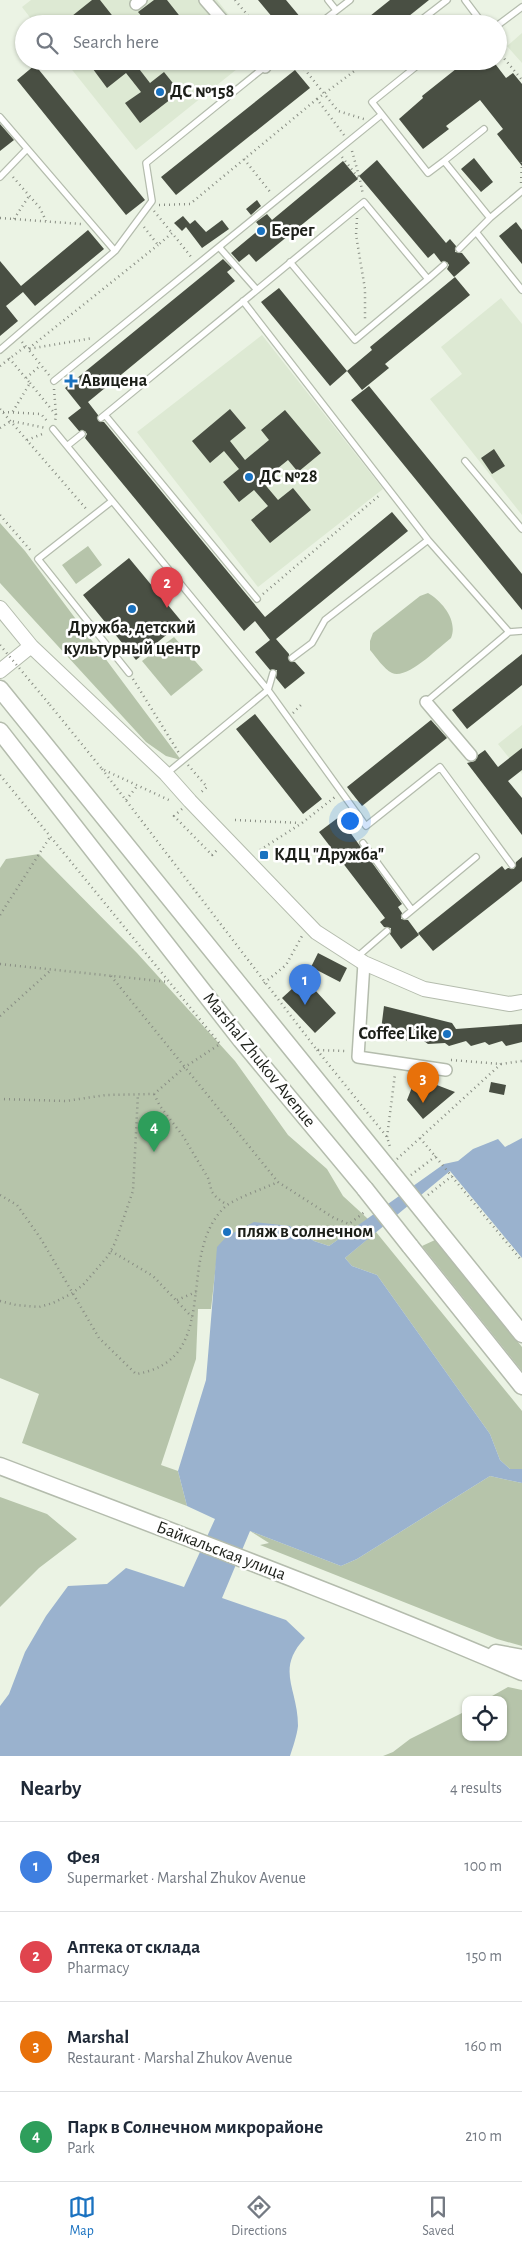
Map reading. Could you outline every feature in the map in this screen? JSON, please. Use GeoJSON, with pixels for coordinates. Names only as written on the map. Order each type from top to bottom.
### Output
{"type":"FeatureCollection","features":[{"type":"Feature","properties":{"kind":"main road","name":"Marshal Zhukov Avenue"},"geometry":{"type":"LineString","coordinates":[[0,689],[522,1334]]}},
{"type":"Feature","properties":{"kind":"main road","name":"Marshal Zhukov Avenue"},"geometry":{"type":"LineString","coordinates":[[0,730],[241,1040],[365,1190],[522,1386]]}},
{"type":"Feature","properties":{"kind":"main road","name":"Байкальская улица"},"geometry":{"type":"LineString","coordinates":[[0,1466],[441,1637]]}},
{"type":"Feature","properties":{"kind":"main road"},"geometry":{"type":"LineString","coordinates":[[441,1637],[486,1651],[522,1658]]}},
{"type":"Feature","properties":{"kind":"main road"},"geometry":{"type":"LineString","coordinates":[[441,1637],[522,1672]]}},
{"type":"Feature","properties":{"kind":"street"},"geometry":{"type":"LineString","coordinates":[[204,0],[218,15]]}},
{"type":"Feature","properties":{"kind":"street"},"geometry":{"type":"LineString","coordinates":[[0,608],[31,646],[166,774],[190,802],[316,932],[360,960],[424,989],[518,1004]]}},
{"type":"Feature","properties":{"kind":"street"},"geometry":{"type":"LineString","coordinates":[[0,672],[31,646]]}},
{"type":"Feature","properties":{"kind":"street"},"geometry":{"type":"LineString","coordinates":[[426,702],[471,755]]}},
{"type":"Feature","properties":{"kind":"street"},"geometry":{"type":"LineString","coordinates":[[360,960],[358,1057],[446,1070]]}},
{"type":"Feature","properties":{"kind":"lane"},"geometry":{"type":"LineString","coordinates":[[328,0],[336,10]]}},
{"type":"Feature","properties":{"kind":"lane"},"geometry":{"type":"LineString","coordinates":[[330,15],[350,0]]}},
{"type":"Feature","properties":{"kind":"lane"},"geometry":{"type":"LineString","coordinates":[[428,15],[447,0]]}},
{"type":"Feature","properties":{"kind":"lane"},"geometry":{"type":"LineString","coordinates":[[465,0],[476,15]]}},
{"type":"Feature","properties":{"kind":"lane"},"geometry":{"type":"LineString","coordinates":[[507,18],[522,7]]}},
{"type":"Feature","properties":{"kind":"lane"},"geometry":{"type":"LineString","coordinates":[[0,350],[116,251],[152,201],[146,164],[258,70]]}},
{"type":"Feature","properties":{"kind":"lane"},"geometry":{"type":"LineString","coordinates":[[412,70],[372,102],[428,173],[484,129]]}},
{"type":"Feature","properties":{"kind":"lane"},"geometry":{"type":"LineString","coordinates":[[54,381],[381,115]]}},
{"type":"Feature","properties":{"kind":"lane"},"geometry":{"type":"LineString","coordinates":[[0,117],[116,251]]}},
{"type":"Feature","properties":{"kind":"lane"},"geometry":{"type":"LineString","coordinates":[[0,177],[27,149]]}},
{"type":"Feature","properties":{"kind":"lane"},"geometry":{"type":"LineString","coordinates":[[444,161],[490,218]]}},
{"type":"Feature","properties":{"kind":"lane"},"geometry":{"type":"LineString","coordinates":[[459,249],[522,190]]}},
{"type":"Feature","properties":{"kind":"lane"},"geometry":{"type":"LineString","coordinates":[[257,599],[103,417],[364,202],[428,279]]}},
{"type":"Feature","properties":{"kind":"lane"},"geometry":{"type":"LineString","coordinates":[[476,232],[522,290]]}},
{"type":"Feature","properties":{"kind":"lane"},"geometry":{"type":"LineString","coordinates":[[219,247],[257,290]]}},
{"type":"Feature","properties":{"kind":"lane"},"geometry":{"type":"LineString","coordinates":[[290,262],[355,340],[444,265]]}},
{"type":"Feature","properties":{"kind":"lane"},"geometry":{"type":"LineString","coordinates":[[243,301],[428,540],[509,632]]}},
{"type":"Feature","properties":{"kind":"lane"},"geometry":{"type":"LineString","coordinates":[[53,429],[268,690],[340,793],[366,826],[440,767],[512,865]]}},
{"type":"Feature","properties":{"kind":"lane"},"geometry":{"type":"LineString","coordinates":[[67,446],[82,434]]}},
{"type":"Feature","properties":{"kind":"lane"},"geometry":{"type":"LineString","coordinates":[[466,461],[522,529]]}},
{"type":"Feature","properties":{"kind":"lane"},"geometry":{"type":"LineString","coordinates":[[112,500],[38,559],[130,673]]}},
{"type":"Feature","properties":{"kind":"lane"},"geometry":{"type":"LineString","coordinates":[[292,658],[312,643],[325,620],[428,540]]}},
{"type":"Feature","properties":{"kind":"lane"},"geometry":{"type":"LineString","coordinates":[[426,702],[509,632],[522,631]]}},
{"type":"Feature","properties":{"kind":"lane"},"geometry":{"type":"LineString","coordinates":[[166,774],[268,690],[273,673]]}},
{"type":"Feature","properties":{"kind":"lane"},"geometry":{"type":"LineString","coordinates":[[363,843],[412,910]]}},
{"type":"Feature","properties":{"kind":"lane"},"geometry":{"type":"LineString","coordinates":[[405,916],[476,857]]}},
{"type":"Feature","properties":{"kind":"lane"},"geometry":{"type":"LineString","coordinates":[[360,960],[387,931]]}},
{"type":"Feature","properties":{"kind":"path"},"geometry":{"type":"LineString","coordinates":[[235,0],[248,15]]}},
{"type":"Feature","properties":{"kind":"path"},"geometry":{"type":"LineString","coordinates":[[507,62],[522,80]]}},
{"type":"Feature","properties":{"kind":"path"},"geometry":{"type":"LineString","coordinates":[[305,70],[338,111],[372,122]]}},
{"type":"Feature","properties":{"kind":"path"},"geometry":{"type":"LineString","coordinates":[[149,205],[190,204],[355,70]]}},
{"type":"Feature","properties":{"kind":"path"},"geometry":{"type":"LineString","coordinates":[[317,99],[341,130]]}},
{"type":"Feature","properties":{"kind":"path"},"geometry":{"type":"LineString","coordinates":[[349,141],[359,176]]}},
{"type":"Feature","properties":{"kind":"path"},"geometry":{"type":"LineString","coordinates":[[337,151],[360,180],[364,202]]}},
{"type":"Feature","properties":{"kind":"path"},"geometry":{"type":"LineString","coordinates":[[244,159],[268,189]]}},
{"type":"Feature","properties":{"kind":"path"},"geometry":{"type":"LineString","coordinates":[[522,162],[522,190]]}},
{"type":"Feature","properties":{"kind":"path"},"geometry":{"type":"LineString","coordinates":[[7,170],[40,208],[46,221]]}},
{"type":"Feature","properties":{"kind":"path"},"geometry":{"type":"LineString","coordinates":[[14,219],[29,196]]}},
{"type":"Feature","properties":{"kind":"path"},"geometry":{"type":"LineString","coordinates":[[149,205],[198,265]]}},
{"type":"Feature","properties":{"kind":"path"},"geometry":{"type":"LineString","coordinates":[[357,208],[356,235],[365,289],[365,331]]}},
{"type":"Feature","properties":{"kind":"path"},"geometry":{"type":"LineString","coordinates":[[0,218],[93,225]]}},
{"type":"Feature","properties":{"kind":"path"},"geometry":{"type":"LineString","coordinates":[[138,219],[158,244]]}},
{"type":"Feature","properties":{"kind":"path"},"geometry":{"type":"LineString","coordinates":[[0,366],[9,358],[27,348],[172,233]]}},
{"type":"Feature","properties":{"kind":"path"},"geometry":{"type":"LineString","coordinates":[[27,348],[112,334]]}},
{"type":"Feature","properties":{"kind":"path"},"geometry":{"type":"LineString","coordinates":[[17,335],[54,381],[56,415],[53,429]]}},
{"type":"Feature","properties":{"kind":"path"},"geometry":{"type":"LineString","coordinates":[[9,358],[56,415]]}},
{"type":"Feature","properties":{"kind":"path"},"geometry":{"type":"LineString","coordinates":[[26,378],[41,365]]}},
{"type":"Feature","properties":{"kind":"path"},"geometry":{"type":"LineString","coordinates":[[12,413],[30,383]]}},
{"type":"Feature","properties":{"kind":"path"},"geometry":{"type":"LineString","coordinates":[[0,409],[92,516]]}},
{"type":"Feature","properties":{"kind":"path"},"geometry":{"type":"LineString","coordinates":[[3,412],[41,414],[53,429]]}},
{"type":"Feature","properties":{"kind":"path"},"geometry":{"type":"LineString","coordinates":[[0,428],[11,421],[53,429]]}},
{"type":"Feature","properties":{"kind":"path"},"geometry":{"type":"LineString","coordinates":[[27,440],[53,429]]}},
{"type":"Feature","properties":{"kind":"path"},"geometry":{"type":"LineString","coordinates":[[257,599],[388,488]]}},
{"type":"Feature","properties":{"kind":"path"},"geometry":{"type":"LineString","coordinates":[[0,516],[38,559]]}},
{"type":"Feature","properties":{"kind":"path"},"geometry":{"type":"LineString","coordinates":[[0,645],[50,705]]}},
{"type":"Feature","properties":{"kind":"path"},"geometry":{"type":"LineString","coordinates":[[102,769],[279,1002]]}},
{"type":"Feature","properties":{"kind":"path"},"geometry":{"type":"LineString","coordinates":[[0,774],[220,1044],[185,1067],[154,1094],[106,1095],[66,1101],[0,1099]]}},
{"type":"Feature","properties":{"kind":"path"},"geometry":{"type":"LineString","coordinates":[[126,800],[138,785]]}},
{"type":"Feature","properties":{"kind":"path"},"geometry":{"type":"LineString","coordinates":[[260,850],[302,823],[340,793]]}},
{"type":"Feature","properties":{"kind":"path"},"geometry":{"type":"LineString","coordinates":[[185,806],[174,816],[212,855],[219,848],[226,854]]}},
{"type":"Feature","properties":{"kind":"path"},"geometry":{"type":"LineString","coordinates":[[235,820],[302,823]]}},
{"type":"Feature","properties":{"kind":"path"},"geometry":{"type":"LineString","coordinates":[[0,915],[50,837]]}},
{"type":"Feature","properties":{"kind":"path"},"geometry":{"type":"LineString","coordinates":[[264,983],[286,965],[302,936]]}},
{"type":"Feature","properties":{"kind":"path"},"geometry":{"type":"LineString","coordinates":[[0,964],[169,982]]}},
{"type":"Feature","properties":{"kind":"path"},"geometry":{"type":"LineString","coordinates":[[0,1016],[52,970]]}},
{"type":"Feature","properties":{"kind":"path"},"geometry":{"type":"LineString","coordinates":[[112,976],[278,1182],[334,1218],[349,1224],[373,1206]]}},
{"type":"Feature","properties":{"kind":"path"},"geometry":{"type":"LineString","coordinates":[[318,1050],[387,1137],[395,1161],[501,1064]]}},
{"type":"Feature","properties":{"kind":"path"},"geometry":{"type":"LineString","coordinates":[[387,1137],[396,1063]]}},
{"type":"Feature","properties":{"kind":"path"},"geometry":{"type":"LineString","coordinates":[[0,1301],[16,1305],[40,1307],[71,1294],[100,1267],[111,1252],[133,1191],[138,1094]]}},
{"type":"Feature","properties":{"kind":"path"},"geometry":{"type":"LineString","coordinates":[[154,1094],[160,1106],[183,1136],[208,1178],[212,1192],[227,1205]]}},
{"type":"Feature","properties":{"kind":"path"},"geometry":{"type":"LineString","coordinates":[[420,1138],[522,1261]]}},
{"type":"Feature","properties":{"kind":"path"},"geometry":{"type":"LineString","coordinates":[[404,1181],[436,1156]]}},
{"type":"Feature","properties":{"kind":"path"},"geometry":{"type":"LineString","coordinates":[[424,1197],[451,1175]]}},
{"type":"Feature","properties":{"kind":"path"},"geometry":{"type":"LineString","coordinates":[[0,1195],[17,1205],[41,1239],[98,1338],[136,1374],[152,1371],[178,1352],[183,1345],[193,1317],[200,1256],[205,1238],[211,1226],[227,1205],[278,1182]]}},
{"type":"Feature","properties":{"kind":"path"},"geometry":{"type":"LineString","coordinates":[[111,1252],[153,1276],[193,1317]]}},
{"type":"Feature","properties":{"kind":"path"},"geometry":{"type":"LineString","coordinates":[[177,1300],[196,1292]]}},
{"type":"Feature","properties":{"kind":"shaded area"},"geometry":{"type":"Polygon","coordinates":[[[31,0],[217,0],[229,15],[28,15],[22,7],[31,0]]]}},
{"type":"Feature","properties":{"kind":"shaded area"},"geometry":{"type":"Polygon","coordinates":[[[522,33],[522,63],[507,46],[522,33]]]}},
{"type":"Feature","properties":{"kind":"shaded area"},"geometry":{"type":"Polygon","coordinates":[[[72,70],[236,70],[136,150],[72,70]]]}},
{"type":"Feature","properties":{"kind":"shaded area"},"geometry":{"type":"Polygon","coordinates":[[[501,298],[522,324],[522,515],[430,399],[462,374],[441,347],[501,298]]]}},
{"type":"Feature","properties":{"kind":"shaded area"},"geometry":{"type":"Polygon","coordinates":[[[262,335],[383,489],[258,587],[137,432],[262,335]]]}},
{"type":"Feature","properties":{"kind":"shaded area"},"geometry":{"type":"Polygon","coordinates":[[[0,523],[25,551],[181,760],[166,756],[146,742],[0,583],[0,523]]]}},
{"type":"Feature","properties":{"kind":"shaded area"},"geometry":{"type":"Polygon","coordinates":[[[88,546],[102,565],[76,584],[62,565],[88,546]]]}},
{"type":"Feature","properties":{"kind":"shaded area"},"geometry":{"type":"Polygon","coordinates":[[[428,593],[439,601],[448,613],[453,632],[451,638],[414,668],[398,674],[392,673],[383,666],[370,650],[370,641],[373,633],[420,596],[428,593]]]}},
{"type":"Feature","properties":{"kind":"shaded area"},"geometry":{"type":"Polygon","coordinates":[[[174,637],[203,670],[171,696],[142,661],[174,637]]]}},
{"type":"Feature","properties":{"kind":"shaded area"},"geometry":{"type":"Polygon","coordinates":[[[522,725],[522,774],[498,744],[522,725]]]}},
{"type":"Feature","properties":{"kind":"shaded area"},"geometry":{"type":"Polygon","coordinates":[[[39,854],[137,953],[235,1061],[288,1135],[327,1169],[343,1196],[368,1219],[329,1246],[314,1241],[290,1226],[218,1247],[211,1309],[198,1309],[196,1359],[161,1465],[178,1471],[187,1506],[22,1443],[39,1394],[0,1378],[0,868],[6,859],[39,854]]]}},
{"type":"Feature","properties":{"kind":"shaded area"},"geometry":{"type":"Polygon","coordinates":[[[376,1232],[522,1411],[522,1469],[510,1469],[500,1460],[490,1434],[377,1275],[352,1266],[345,1258],[376,1232]]]}},
{"type":"Feature","properties":{"kind":"shaded area"},"geometry":{"type":"Polygon","coordinates":[[[435,1240],[522,1347],[522,1371],[422,1246],[435,1240]]]}},
{"type":"Feature","properties":{"kind":"shaded area"},"geometry":{"type":"Polygon","coordinates":[[[490,1476],[522,1483],[522,1646],[497,1639],[260,1545],[269,1543],[250,1531],[341,1566],[357,1559],[490,1476]]]}},
{"type":"Feature","properties":{"kind":"shaded area"},"geometry":{"type":"Polygon","coordinates":[[[0,1497],[47,1514],[77,1539],[39,1568],[0,1607],[0,1497]]]}},
{"type":"Feature","properties":{"kind":"shaded area"},"geometry":{"type":"Polygon","coordinates":[[[508,1687],[522,1690],[522,1756],[383,1756],[393,1752],[410,1739],[462,1713],[462,1741],[507,1741],[507,1696],[492,1696],[508,1687]]]}},
{"type":"Feature","properties":{"kind":"water"},"geometry":{"type":"Polygon","coordinates":[[[522,1138],[522,1258],[450,1171],[345,1258],[352,1266],[377,1275],[490,1434],[500,1460],[510,1469],[522,1469],[522,1483],[490,1476],[357,1559],[341,1566],[250,1531],[222,1598],[286,1620],[305,1638],[296,1649],[291,1660],[290,1680],[298,1726],[290,1756],[0,1756],[0,1706],[9,1694],[25,1652],[46,1616],[68,1586],[107,1584],[126,1568],[184,1587],[215,1519],[187,1506],[178,1471],[206,1380],[217,1247],[227,1236],[254,1222],[290,1226],[314,1241],[329,1246],[444,1164],[458,1161],[473,1149],[498,1139],[505,1147],[522,1138]]]}},
{"type":"Feature","properties":{"kind":"building"},"geometry":{"type":"Polygon","coordinates":[[[92,0],[100,0],[112,15],[73,15],[92,0]]]}},
{"type":"Feature","properties":{"kind":"building"},"geometry":{"type":"Polygon","coordinates":[[[154,0],[167,0],[179,15],[140,15],[138,12],[154,0]]]}},
{"type":"Feature","properties":{"kind":"building"},"geometry":{"type":"Polygon","coordinates":[[[258,0],[286,0],[298,15],[270,15],[258,0]]]}},
{"type":"Feature","properties":{"kind":"building"},"geometry":{"type":"Polygon","coordinates":[[[390,0],[429,0],[410,15],[371,15],[390,0]]]}},
{"type":"Feature","properties":{"kind":"building"},"geometry":{"type":"Polygon","coordinates":[[[29,70],[39,70],[145,200],[126,215],[17,80],[29,70]]]}},
{"type":"Feature","properties":{"kind":"building","name":"ДС №158"},"geometry":{"type":"Polygon","coordinates":[[[94,70],[140,70],[150,83],[164,72],[180,92],[140,123],[125,103],[141,92],[126,73],[107,88],[94,70]]]}},
{"type":"Feature","properties":{"kind":"building"},"geometry":{"type":"Polygon","coordinates":[[[295,70],[310,88],[176,195],[161,177],[295,70]]]}},
{"type":"Feature","properties":{"kind":"building"},"geometry":{"type":"Polygon","coordinates":[[[455,70],[500,70],[506,78],[513,73],[522,84],[522,166],[497,134],[503,129],[480,100],[446,126],[449,129],[423,149],[399,119],[423,98],[422,96],[455,70]]]}},
{"type":"Feature","properties":{"kind":"building"},"geometry":{"type":"Polygon","coordinates":[[[0,124],[14,140],[0,151],[0,124]]]}},
{"type":"Feature","properties":{"kind":"building"},"geometry":{"type":"Polygon","coordinates":[[[474,158],[493,182],[481,192],[461,169],[474,158]]]}},
{"type":"Feature","properties":{"kind":"building"},"geometry":{"type":"Polygon","coordinates":[[[377,160],[446,243],[450,239],[456,246],[455,252],[462,253],[470,263],[454,277],[447,269],[449,265],[447,262],[441,262],[434,253],[428,258],[359,176],[377,160]]]}},
{"type":"Feature","properties":{"kind":"building"},"geometry":{"type":"Polygon","coordinates":[[[343,161],[358,179],[256,262],[249,254],[239,262],[231,253],[261,228],[256,222],[267,214],[272,220],[343,161]]]}},
{"type":"Feature","properties":{"kind":"building"},"geometry":{"type":"Polygon","coordinates":[[[257,200],[261,206],[251,215],[246,209],[257,200]]]}},
{"type":"Feature","properties":{"kind":"building"},"geometry":{"type":"Polygon","coordinates":[[[183,216],[190,224],[195,220],[206,232],[222,220],[229,229],[202,248],[186,227],[182,231],[174,223],[183,216]]]}},
{"type":"Feature","properties":{"kind":"building"},"geometry":{"type":"Polygon","coordinates":[[[516,222],[522,230],[522,264],[499,236],[516,222]]]}},
{"type":"Feature","properties":{"kind":"building"},"geometry":{"type":"Polygon","coordinates":[[[88,230],[104,249],[35,306],[23,292],[6,306],[18,321],[0,336],[0,261],[21,286],[88,230]]]}},
{"type":"Feature","properties":{"kind":"building"},"geometry":{"type":"Polygon","coordinates":[[[223,259],[232,268],[227,272],[235,281],[88,402],[98,415],[98,421],[104,422],[265,617],[392,512],[408,531],[276,639],[289,654],[289,661],[295,662],[305,673],[285,689],[276,678],[277,670],[270,670],[255,652],[270,640],[255,621],[244,631],[85,438],[87,434],[85,431],[79,431],[68,418],[81,408],[65,388],[223,259]]]}},
{"type":"Feature","properties":{"kind":"building"},"geometry":{"type":"Polygon","coordinates":[[[455,277],[470,295],[385,364],[389,368],[362,390],[347,371],[372,350],[370,347],[455,277]]]}},
{"type":"Feature","properties":{"kind":"building"},"geometry":{"type":"Polygon","coordinates":[[[279,288],[347,371],[330,386],[261,302],[279,288]]]}},
{"type":"Feature","properties":{"kind":"building"},"geometry":{"type":"Polygon","coordinates":[[[369,386],[522,574],[522,610],[351,400],[369,386]]]}},
{"type":"Feature","properties":{"kind":"building","name":"ДС №28"},"geometry":{"type":"Polygon","coordinates":[[[230,409],[246,428],[230,441],[245,460],[269,440],[261,430],[285,410],[321,453],[298,472],[288,460],[262,481],[278,500],[293,488],[311,510],[270,543],[251,520],[268,506],[254,490],[239,502],[223,482],[239,469],[224,451],[210,463],[192,441],[230,409]]]}},
{"type":"Feature","properties":{"kind":"building"},"geometry":{"type":"Polygon","coordinates":[[[494,449],[505,466],[492,474],[481,458],[494,449]]]}},
{"type":"Feature","properties":{"kind":"building","name":"Дружба, детский культурный центр"},"geometry":{"type":"Polygon","coordinates":[[[129,558],[182,622],[136,660],[83,595],[129,558]]]}},
{"type":"Feature","properties":{"kind":"building"},"geometry":{"type":"Polygon","coordinates":[[[522,654],[522,685],[467,729],[452,710],[522,654]]]}},
{"type":"Feature","properties":{"kind":"building"},"geometry":{"type":"Polygon","coordinates":[[[255,714],[322,799],[303,814],[236,729],[255,714]]]}},
{"type":"Feature","properties":{"kind":"building"},"geometry":{"type":"Polygon","coordinates":[[[431,720],[447,738],[362,806],[347,787],[431,720]]]}},
{"type":"Feature","properties":{"kind":"building"},"geometry":{"type":"Polygon","coordinates":[[[522,748],[522,770],[508,781],[522,798],[522,835],[467,763],[475,761],[478,755],[485,750],[498,767],[522,748]]]}},
{"type":"Feature","properties":{"kind":"building"},"geometry":{"type":"Polygon","coordinates":[[[339,817],[402,904],[398,907],[402,913],[401,919],[408,920],[419,935],[401,949],[390,934],[391,928],[384,927],[380,922],[385,918],[319,832],[339,817]]]}},
{"type":"Feature","properties":{"kind":"building"},"geometry":{"type":"Polygon","coordinates":[[[522,857],[522,881],[433,951],[418,933],[502,866],[505,870],[508,868],[514,869],[516,862],[522,857]]]}},
{"type":"Feature","properties":{"kind":"building"},"geometry":{"type":"Polygon","coordinates":[[[318,953],[347,968],[340,982],[311,967],[318,953]]]}},
{"type":"Feature","properties":{"kind":"building"},"geometry":{"type":"Polygon","coordinates":[[[304,978],[336,1013],[315,1033],[282,998],[304,978]]]}},
{"type":"Feature","properties":{"kind":"building"},"geometry":{"type":"Polygon","coordinates":[[[384,1006],[452,1023],[456,1029],[522,1024],[522,1042],[506,1046],[502,1041],[489,1045],[485,1042],[471,1046],[466,1041],[449,1046],[445,1043],[428,1044],[424,1041],[407,1041],[404,1038],[380,1038],[384,1006]]]}},
{"type":"Feature","properties":{"kind":"building"},"geometry":{"type":"Polygon","coordinates":[[[416,1077],[455,1092],[423,1119],[407,1100],[416,1077]]]}},
{"type":"Feature","properties":{"kind":"building"},"geometry":{"type":"Polygon","coordinates":[[[491,1082],[506,1085],[504,1095],[489,1092],[491,1082]]]}},
{"type":"Feature","properties":{"kind":"place","name":"ДС №158"},"geometry":{"type":"Point","coordinates":[160,92]}},
{"type":"Feature","properties":{"kind":"place","name":"Берег"},"geometry":{"type":"Point","coordinates":[261,231]}},
{"type":"Feature","properties":{"kind":"place","name":"Авицена"},"geometry":{"type":"Point","coordinates":[71,381]}},
{"type":"Feature","properties":{"kind":"place","name":"ДС №28"},"geometry":{"type":"Point","coordinates":[249,477]}},
{"type":"Feature","properties":{"kind":"place","name":"Аптека от склада"},"geometry":{"type":"Point","coordinates":[167,608]}},
{"type":"Feature","properties":{"kind":"place","name":"Дружба, детский культурный центр"},"geometry":{"type":"Point","coordinates":[132,609]}},
{"type":"Feature","properties":{"kind":"place","name":"КДЦ \"Дружба\""},"geometry":{"type":"Point","coordinates":[264,855]}},
{"type":"Feature","properties":{"kind":"place","name":"Фея"},"geometry":{"type":"Point","coordinates":[305,1005]}},
{"type":"Feature","properties":{"kind":"place","name":"Coffee Like"},"geometry":{"type":"Point","coordinates":[447,1034]}},
{"type":"Feature","properties":{"kind":"place","name":"Marshal"},"geometry":{"type":"Point","coordinates":[423,1103]}},
{"type":"Feature","properties":{"kind":"place","name":"Парк в Солнечном микрорайоне"},"geometry":{"type":"Point","coordinates":[154,1152]}},
{"type":"Feature","properties":{"kind":"place","name":"пляж в солнечном"},"geometry":{"type":"Point","coordinates":[227,1232]}}]}
